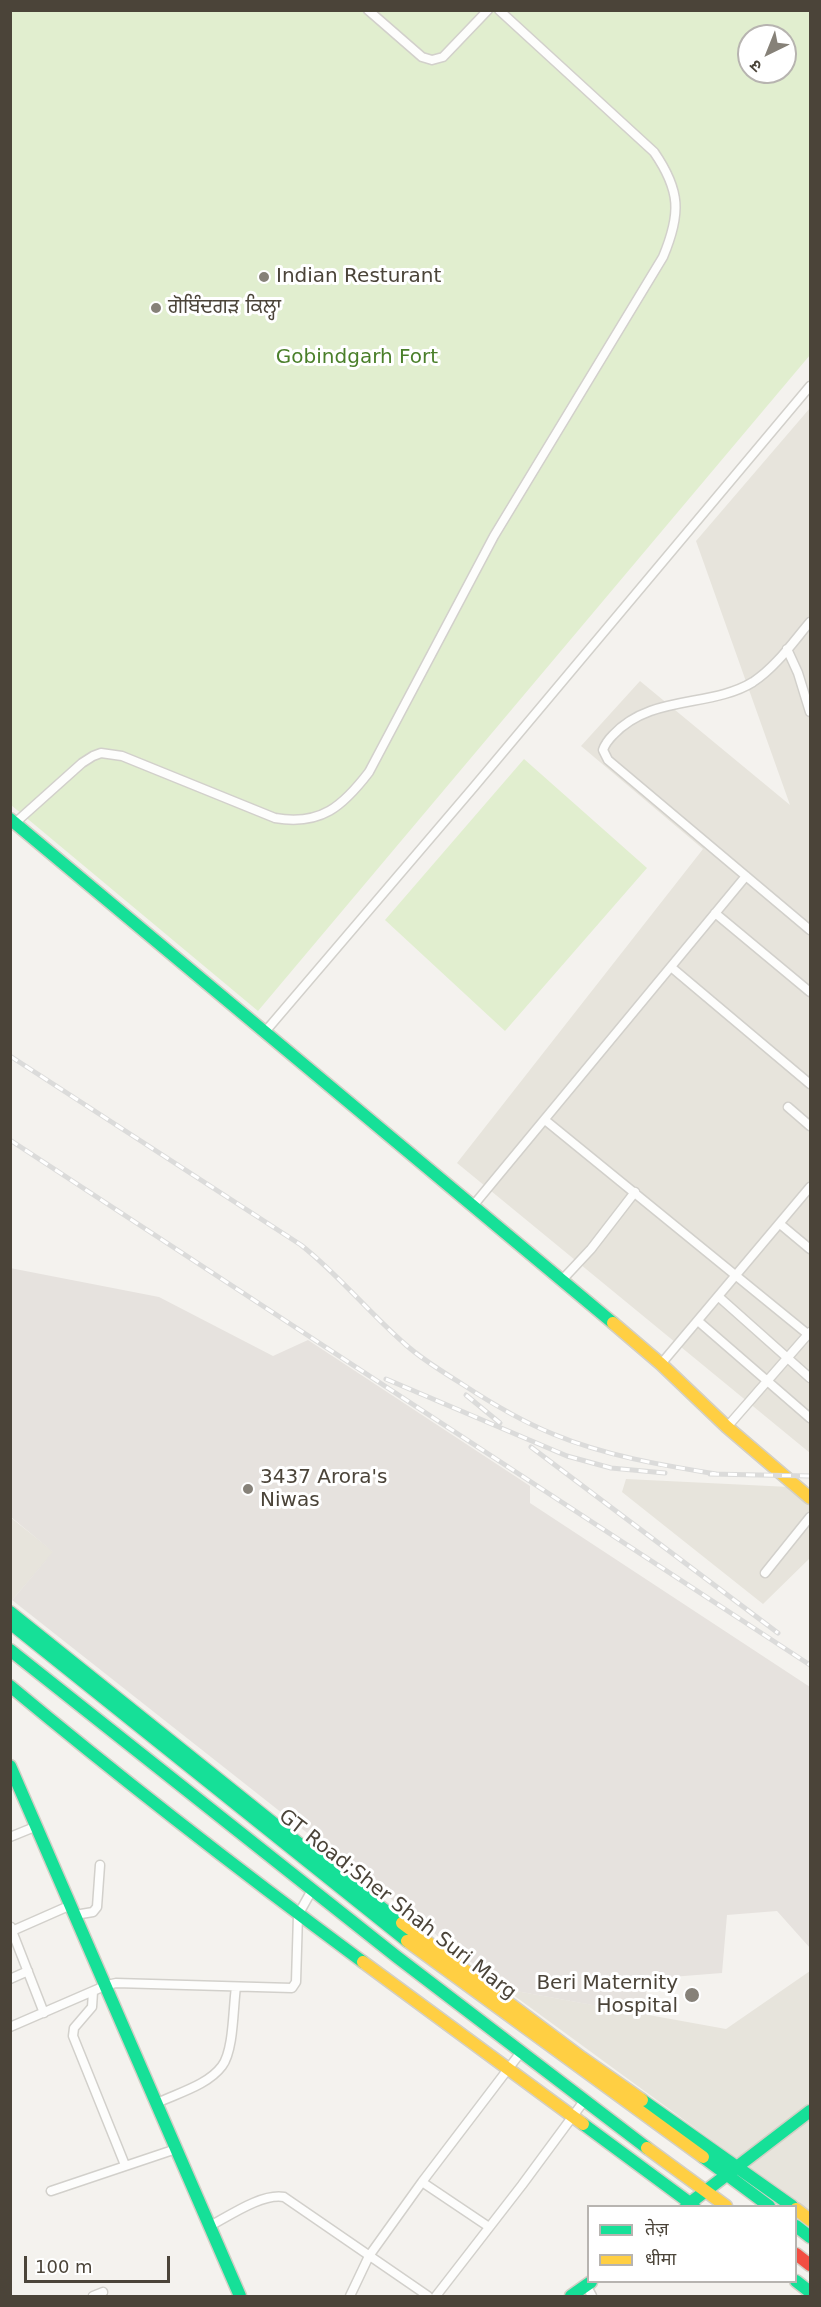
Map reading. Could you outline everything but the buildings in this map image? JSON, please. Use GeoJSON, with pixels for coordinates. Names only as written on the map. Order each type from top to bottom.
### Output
{"type":"FeatureCollection","features":[{"type":"Feature","properties":{"kind":"main road"},"geometry":{"type":"LineString","coordinates":[[13,821],[562,1280],[810,1498]]}},
{"type":"Feature","properties":{"kind":"main road"},"geometry":{"type":"LineString","coordinates":[[10,1611],[346,1881],[582,2058],[791,2205]]}},
{"type":"Feature","properties":{"kind":"main road","name":"GT Road;Sher Shah Suri Marg"},"geometry":{"type":"LineString","coordinates":[[10,1623],[384,1924],[768,2205]]}},
{"type":"Feature","properties":{"kind":"main road","name":"GT Road;Sher Shah Suri Marg"},"geometry":{"type":"LineString","coordinates":[[10,1650],[312,1890],[584,2101],[725,2205]]}},
{"type":"Feature","properties":{"kind":"main road"},"geometry":{"type":"LineString","coordinates":[[10,1686],[96,1758],[298,1915],[508,2068],[689,2205]]}},
{"type":"Feature","properties":{"kind":"main road"},"geometry":{"type":"LineString","coordinates":[[10,1766],[107,1985],[240,2296]]}},
{"type":"Feature","properties":{"kind":"main road"},"geometry":{"type":"LineString","coordinates":[[691,2205],[704,2191],[810,2111]]}},
{"type":"Feature","properties":{"kind":"main road"},"geometry":{"type":"LineString","coordinates":[[797,2210],[810,2220]]}},
{"type":"Feature","properties":{"kind":"main road"},"geometry":{"type":"LineString","coordinates":[[797,2227],[810,2237]]}},
{"type":"Feature","properties":{"kind":"main road"},"geometry":{"type":"LineString","coordinates":[[797,2255],[810,2265]]}},
{"type":"Feature","properties":{"kind":"main road"},"geometry":{"type":"LineString","coordinates":[[797,2282],[810,2292]]}},
{"type":"Feature","properties":{"kind":"main road"},"geometry":{"type":"LineString","coordinates":[[571,2296],[589,2288]]}},
{"type":"Feature","properties":{"kind":"street"},"geometry":{"type":"LineString","coordinates":[[368,10],[422,57],[432,60],[443,57],[488,10]]}},
{"type":"Feature","properties":{"kind":"street"},"geometry":{"type":"LineString","coordinates":[[13,821],[82,763],[101,753],[122,756],[275,819],[290,821],[315,817],[336,808],[350,796],[369,771],[494,536],[663,257],[676,221],[670,180],[654,152],[500,10]]}},
{"type":"Feature","properties":{"kind":"street"},"geometry":{"type":"LineString","coordinates":[[264,1033],[810,386]]}},
{"type":"Feature","properties":{"kind":"street"},"geometry":{"type":"LineString","coordinates":[[810,622],[771,668],[753,682],[738,689],[666,706],[637,716],[624,724],[604,747],[604,756],[608,760],[810,930]]}},
{"type":"Feature","properties":{"kind":"street"},"geometry":{"type":"LineString","coordinates":[[787,649],[798,672],[810,712]]}},
{"type":"Feature","properties":{"kind":"street"},"geometry":{"type":"LineString","coordinates":[[472,1207],[746,876]]}},
{"type":"Feature","properties":{"kind":"street"},"geometry":{"type":"LineString","coordinates":[[715,913],[810,992]]}},
{"type":"Feature","properties":{"kind":"street"},"geometry":{"type":"LineString","coordinates":[[671,967],[810,1084]]}},
{"type":"Feature","properties":{"kind":"street"},"geometry":{"type":"LineString","coordinates":[[788,1107],[810,1126]]}},
{"type":"Feature","properties":{"kind":"street"},"geometry":{"type":"LineString","coordinates":[[545,1120],[810,1334],[727,1427]]}},
{"type":"Feature","properties":{"kind":"street"},"geometry":{"type":"LineString","coordinates":[[661,1365],[810,1187]]}},
{"type":"Feature","properties":{"kind":"street"},"geometry":{"type":"LineString","coordinates":[[562,1280],[591,1249],[635,1192]]}},
{"type":"Feature","properties":{"kind":"street"},"geometry":{"type":"LineString","coordinates":[[780,1224],[810,1249]]}},
{"type":"Feature","properties":{"kind":"street"},"geometry":{"type":"LineString","coordinates":[[719,1297],[810,1378]]}},
{"type":"Feature","properties":{"kind":"street"},"geometry":{"type":"LineString","coordinates":[[698,1321],[810,1418]]}},
{"type":"Feature","properties":{"kind":"street"},"geometry":{"type":"LineString","coordinates":[[765,1573],[810,1517]]}},
{"type":"Feature","properties":{"kind":"street"},"geometry":{"type":"LineString","coordinates":[[10,1837],[36,1826]]}},
{"type":"Feature","properties":{"kind":"street"},"geometry":{"type":"LineString","coordinates":[[45,2013],[11,1929],[73,1910],[93,1912],[98,1907],[100,1865]]}},
{"type":"Feature","properties":{"kind":"street"},"geometry":{"type":"LineString","coordinates":[[10,2027],[116,1983],[289,1989],[294,1985],[298,1915],[312,1890]]}},
{"type":"Feature","properties":{"kind":"street"},"geometry":{"type":"LineString","coordinates":[[10,1979],[28,1971]]}},
{"type":"Feature","properties":{"kind":"street"},"geometry":{"type":"LineString","coordinates":[[157,2103],[206,2080],[223,2065],[228,2050],[236,1987]]}},
{"type":"Feature","properties":{"kind":"street"},"geometry":{"type":"LineString","coordinates":[[93,1992],[92,2007],[74,2028],[73,2036],[125,2165]]}},
{"type":"Feature","properties":{"kind":"street"},"geometry":{"type":"LineString","coordinates":[[350,2296],[369,2256],[521,2052]]}},
{"type":"Feature","properties":{"kind":"street"},"geometry":{"type":"LineString","coordinates":[[436,2296],[584,2101]]}},
{"type":"Feature","properties":{"kind":"street"},"geometry":{"type":"LineString","coordinates":[[51,2191],[176,2149]]}},
{"type":"Feature","properties":{"kind":"street"},"geometry":{"type":"LineString","coordinates":[[422,2182],[489,2227]]}},
{"type":"Feature","properties":{"kind":"street"},"geometry":{"type":"LineString","coordinates":[[210,2226],[262,2200],[276,2196],[284,2197],[428,2296]]}},
{"type":"Feature","properties":{"kind":"street"},"geometry":{"type":"LineString","coordinates":[[93,2296],[103,2292]]}},
{"type":"Feature","properties":{"kind":"shaded area"},"geometry":{"type":"Polygon","coordinates":[[[810,408],[810,1453],[457,1163],[703,849],[581,746],[640,681],[790,805],[696,541],[810,408]]]}},
{"type":"Feature","properties":{"kind":"shaded area"},"geometry":{"type":"Polygon","coordinates":[[[10,1268],[159,1297],[273,1356],[308,1340],[530,1486],[530,1503],[810,1687],[810,1948],[777,1911],[727,1915],[722,1973],[646,1979],[647,2015],[505,1989],[12,1600],[53,1552],[11,1517],[10,1268]]]}},
{"type":"Feature","properties":{"kind":"shaded area"},"geometry":{"type":"Polygon","coordinates":[[[626,1479],[810,1488],[810,1558],[763,1604],[622,1492],[626,1479]]]}},
{"type":"Feature","properties":{"kind":"shaded area"},"geometry":{"type":"Polygon","coordinates":[[[10,1517],[54,1552],[12,1600],[10,1599],[10,1517]]]}},
{"type":"Feature","properties":{"kind":"shaded area"},"geometry":{"type":"Polygon","coordinates":[[[810,1971],[810,2212],[505,1989],[726,2029],[810,1971]]]}},
{"type":"Feature","properties":{"kind":"green space","name":"Gobindgarh Fort"},"geometry":{"type":"Polygon","coordinates":[[[10,11],[810,11],[810,355],[258,1011],[11,805],[10,11]]]}},
{"type":"Feature","properties":{"kind":"green space"},"geometry":{"type":"Polygon","coordinates":[[[524,759],[647,868],[505,1031],[385,920],[524,759]]]}},
{"type":"Feature","properties":{"kind":"railway"},"geometry":{"type":"LineString","coordinates":[[10,1056],[301,1245],[392,1333],[440,1370],[495,1405],[541,1429],[573,1442],[613,1454],[716,1474]]}},
{"type":"Feature","properties":{"kind":"railway"},"geometry":{"type":"LineString","coordinates":[[10,1140],[810,1665]]}},
{"type":"Feature","properties":{"kind":"railway"},"geometry":{"type":"LineString","coordinates":[[386,1379],[567,1456],[611,1468],[665,1473]]}},
{"type":"Feature","properties":{"kind":"railway"},"geometry":{"type":"LineString","coordinates":[[466,1395],[500,1423]]}},
{"type":"Feature","properties":{"kind":"railway"},"geometry":{"type":"LineString","coordinates":[[531,1447],[778,1633]]}},
{"type":"Feature","properties":{"kind":"railway"},"geometry":{"type":"LineString","coordinates":[[710,1474],[810,1476]]}},
{"type":"Feature","properties":{"kind":"traffic: fast"},"geometry":{"type":"LineString","coordinates":[[10,819],[613,1323]]}},
{"type":"Feature","properties":{"kind":"traffic: fast"},"geometry":{"type":"LineString","coordinates":[[10,1612],[337,1874],[402,1923]]}},
{"type":"Feature","properties":{"kind":"traffic: fast"},"geometry":{"type":"LineString","coordinates":[[10,1623],[407,1941]]}},
{"type":"Feature","properties":{"kind":"traffic: fast"},"geometry":{"type":"LineString","coordinates":[[10,1650],[397,1957],[647,2148]]}},
{"type":"Feature","properties":{"kind":"traffic: fast"},"geometry":{"type":"LineString","coordinates":[[10,1686],[185,1827],[363,1962]]}},
{"type":"Feature","properties":{"kind":"traffic: fast"},"geometry":{"type":"LineString","coordinates":[[10,1766],[240,2296]]}},
{"type":"Feature","properties":{"kind":"traffic: fast"},"geometry":{"type":"LineString","coordinates":[[642,2100],[791,2205]]}},
{"type":"Feature","properties":{"kind":"traffic: fast"},"geometry":{"type":"LineString","coordinates":[[687,2205],[810,2111]]}},
{"type":"Feature","properties":{"kind":"traffic: fast"},"geometry":{"type":"LineString","coordinates":[[583,2124],[693,2205]]}},
{"type":"Feature","properties":{"kind":"traffic: fast"},"geometry":{"type":"LineString","coordinates":[[703,2157],[768,2205]]}},
{"type":"Feature","properties":{"kind":"traffic: fast"},"geometry":{"type":"LineString","coordinates":[[797,2227],[810,2237]]}},
{"type":"Feature","properties":{"kind":"traffic: fast"},"geometry":{"type":"LineString","coordinates":[[797,2282],[810,2292]]}},
{"type":"Feature","properties":{"kind":"traffic: fast"},"geometry":{"type":"LineString","coordinates":[[571,2296],[590,2283]]}},
{"type":"Feature","properties":{"kind":"traffic: slow"},"geometry":{"type":"LineString","coordinates":[[613,1323],[661,1364],[727,1427],[810,1498]]}},
{"type":"Feature","properties":{"kind":"traffic: slow"},"geometry":{"type":"LineString","coordinates":[[402,1923],[582,2058],[642,2100]]}},
{"type":"Feature","properties":{"kind":"traffic: slow"},"geometry":{"type":"LineString","coordinates":[[407,1941],[703,2157]]}},
{"type":"Feature","properties":{"kind":"traffic: slow"},"geometry":{"type":"LineString","coordinates":[[363,1962],[583,2124]]}},
{"type":"Feature","properties":{"kind":"traffic: slow"},"geometry":{"type":"LineString","coordinates":[[647,2148],[725,2205]]}},
{"type":"Feature","properties":{"kind":"traffic: slow"},"geometry":{"type":"LineString","coordinates":[[797,2210],[810,2220]]}},
{"type":"Feature","properties":{"kind":"traffic: jam"},"geometry":{"type":"LineString","coordinates":[[797,2255],[810,2265]]}},
{"type":"Feature","properties":{"kind":"place","name":"Indian Resturant"},"geometry":{"type":"Point","coordinates":[264,277]}},
{"type":"Feature","properties":{"kind":"place","name":"ਗੋਬਿੰਦਗੜ ਕਿਲ੍ਹਾ"},"geometry":{"type":"Point","coordinates":[156,308]}},
{"type":"Feature","properties":{"kind":"place","name":"3437 Arora's Niwas"},"geometry":{"type":"Point","coordinates":[248,1489]}},
{"type":"Feature","properties":{"kind":"place","name":"Beri Maternity Hospital"},"geometry":{"type":"Point","coordinates":[692,1995]}}]}
